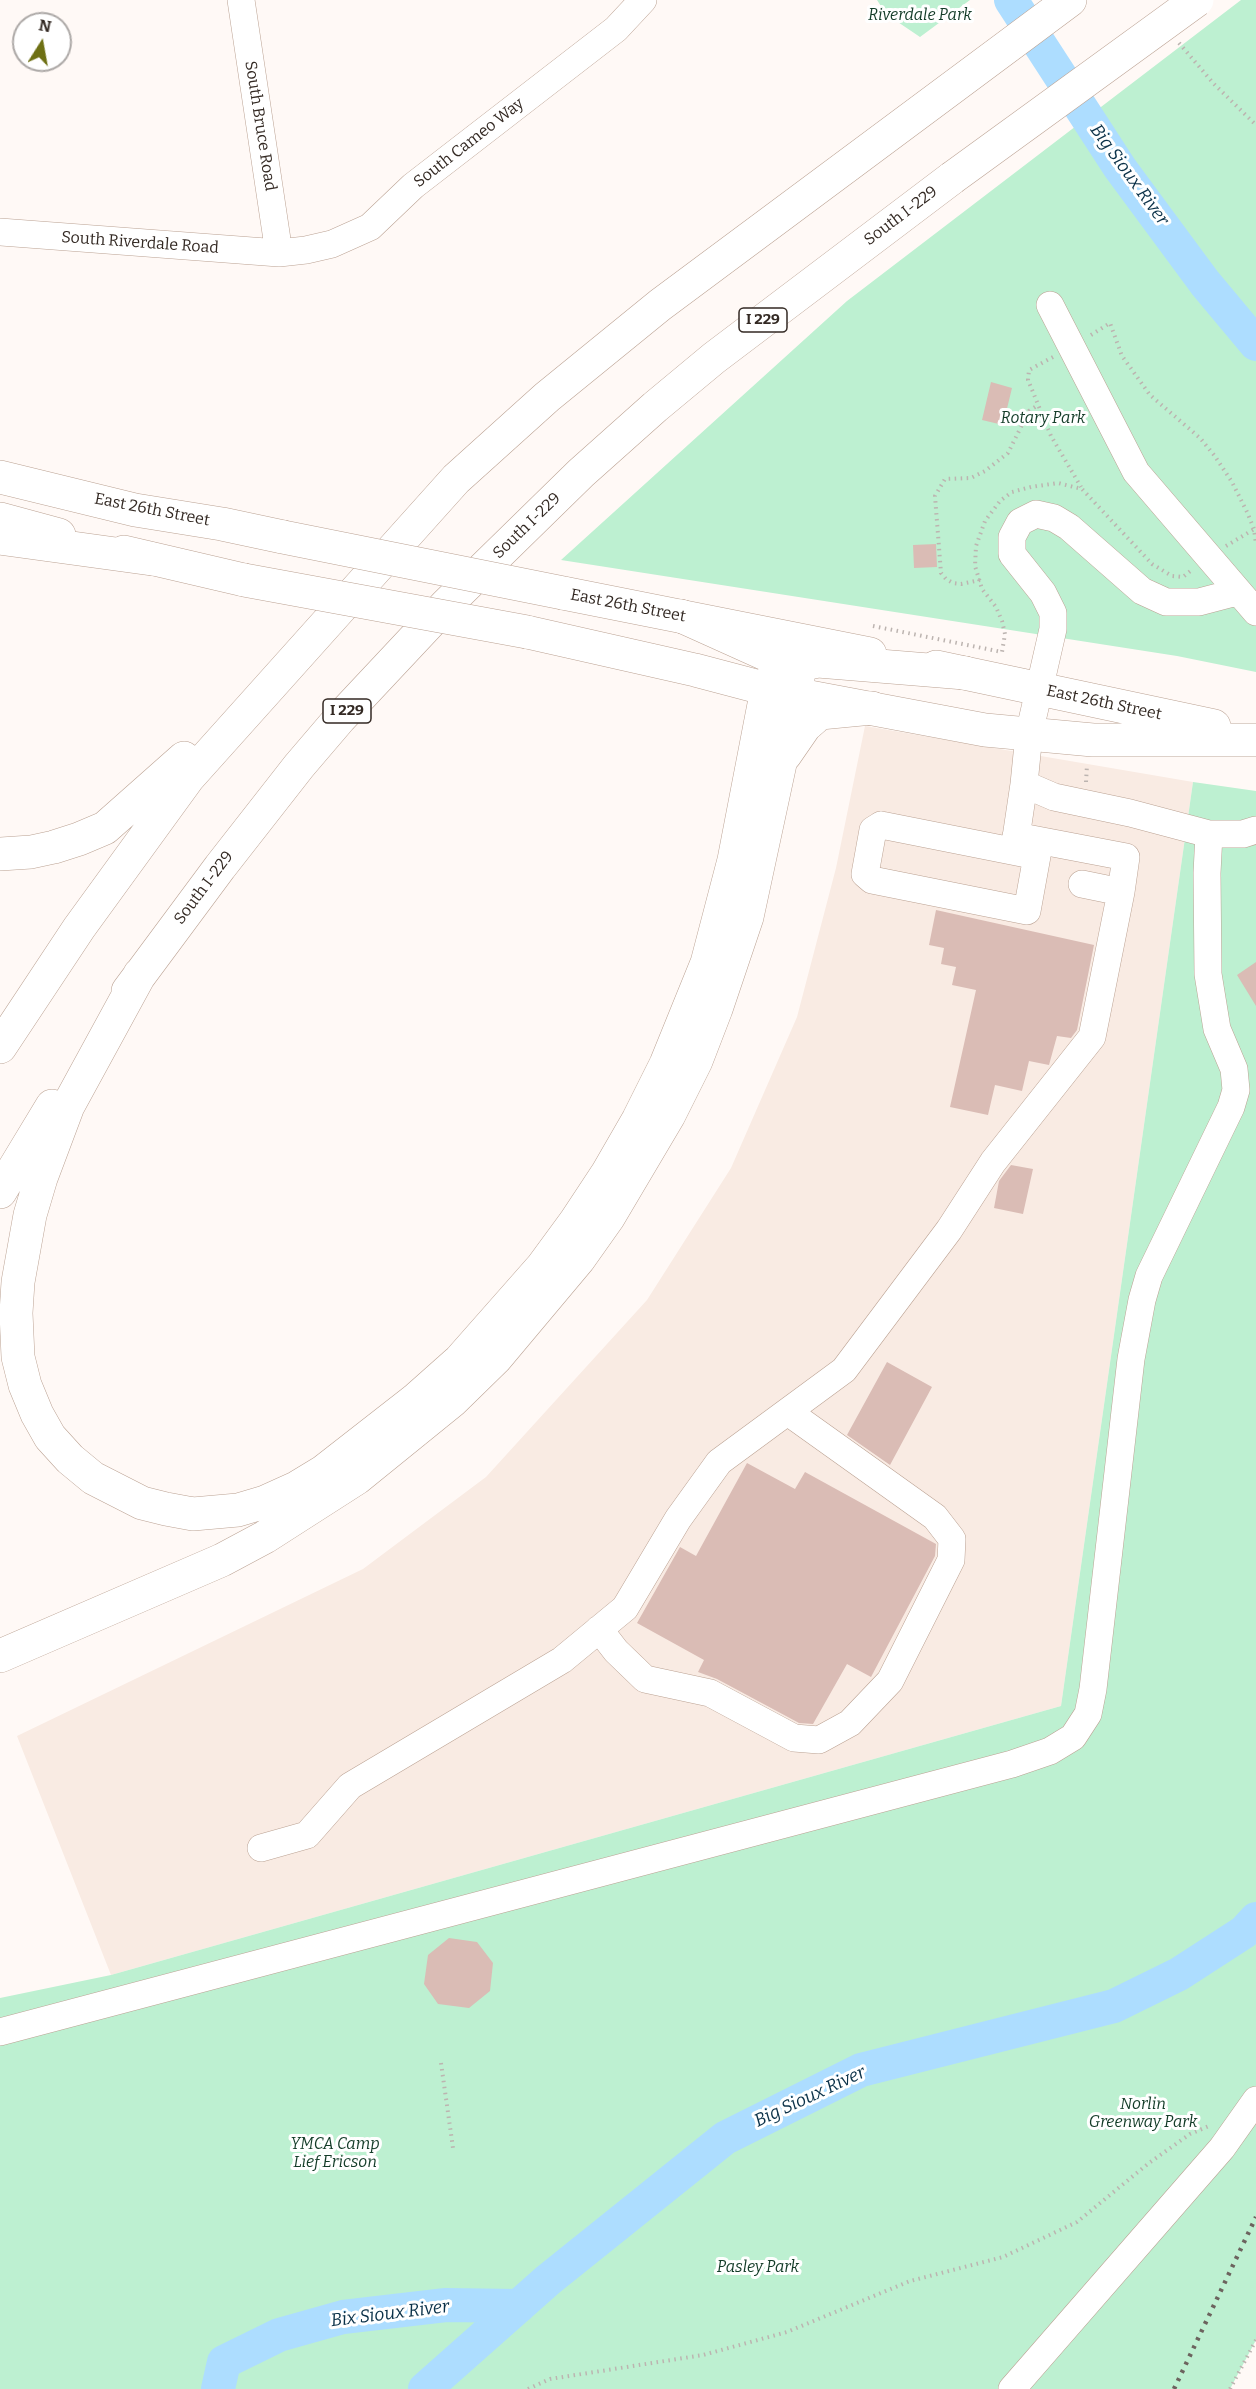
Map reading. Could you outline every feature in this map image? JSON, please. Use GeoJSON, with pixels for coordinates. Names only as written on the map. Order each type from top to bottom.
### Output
{"type":"FeatureCollection","features":[{"type":"Feature","properties":{"kind":"main road"},"geometry":{"type":"LineString","coordinates":[[0,1047],[86,918],[188,778],[456,479],[495,442],[660,305],[1070,0]]}},
{"type":"Feature","properties":{"kind":"main road","name":"South I-229"},"geometry":{"type":"LineString","coordinates":[[0,1192],[87,1051],[140,974],[252,825],[333,726],[446,605],[598,458],[714,358],[952,178],[1197,0]]}},
{"type":"Feature","properties":{"kind":"main road","name":"East 26th Street"},"geometry":{"type":"LineString","coordinates":[[0,477],[135,510],[222,524],[965,673],[1256,735]]}},
{"type":"Feature","properties":{"kind":"main road","name":"East 26th Street"},"geometry":{"type":"LineString","coordinates":[[0,519],[152,559],[244,580],[527,632],[784,683],[872,708],[985,730],[1092,740],[1256,741]]}},
{"type":"Feature","properties":{"kind":"main road"},"geometry":{"type":"LineString","coordinates":[[0,538],[152,559]]}},
{"type":"Feature","properties":{"kind":"main road"},"geometry":{"type":"LineString","coordinates":[[681,616],[772,657],[784,683],[779,774]]}},
{"type":"Feature","properties":{"kind":"main road"},"geometry":{"type":"LineString","coordinates":[[0,854],[31,852],[54,847],[105,828],[300,652]]}},
{"type":"Feature","properties":{"kind":"main road"},"geometry":{"type":"LineString","coordinates":[[140,974],[68,1106],[41,1178],[30,1215],[18,1282],[16,1313],[18,1357],[25,1385],[37,1414],[50,1437],[70,1460],[93,1478],[142,1503],[194,1514],[215,1514],[265,1502],[296,1488],[324,1471],[371,1436],[460,1360],[542,1268],[575,1222],[638,1120],[670,1054],[707,963],[784,683],[818,662],[965,673]]}},
{"type":"Feature","properties":{"kind":"main road"},"geometry":{"type":"LineString","coordinates":[[0,1656],[164,1586],[265,1537],[357,1478],[452,1401],[503,1350],[579,1259],[608,1218],[669,1115],[696,1061],[716,1010],[747,916],[785,754],[805,726],[820,713],[872,708]]}},
{"type":"Feature","properties":{"kind":"street"},"geometry":{"type":"LineString","coordinates":[[236,0],[241,0]]}},
{"type":"Feature","properties":{"kind":"street","name":"South Bruce Road"},"geometry":{"type":"LineString","coordinates":[[241,0],[279,253]]}},
{"type":"Feature","properties":{"kind":"street","name":"South Cameo Way"},"geometry":{"type":"LineString","coordinates":[[279,253],[332,244],[370,227],[413,186],[616,29],[643,0]]}},
{"type":"Feature","properties":{"kind":"street","name":"South Riverdale Road"},"geometry":{"type":"LineString","coordinates":[[0,232],[279,253]]}},
{"type":"Feature","properties":{"kind":"street"},"geometry":{"type":"LineString","coordinates":[[1050,305],[1136,472],[1256,612]]}},
{"type":"Feature","properties":{"kind":"street"},"geometry":{"type":"LineString","coordinates":[[1015,844],[1029,734],[1053,629],[1053,613],[1043,593],[1012,554],[1012,537],[1020,522],[1036,514],[1054,518],[1069,527],[1142,591],[1166,602],[1199,602],[1237,592]]}},
{"type":"Feature","properties":{"kind":"street"},"geometry":{"type":"LineString","coordinates":[[1024,784],[1054,797],[1209,834],[1243,834],[1256,830]]}},
{"type":"Feature","properties":{"kind":"street"},"geometry":{"type":"LineString","coordinates":[[261,1848],[307,1834],[350,1786],[562,1660],[625,1608],[678,1519],[718,1462],[844,1370],[949,1230],[993,1162],[1092,1037],[1126,856],[1141,816]]}},
{"type":"Feature","properties":{"kind":"street"},"geometry":{"type":"LineString","coordinates":[[1015,844],[1037,856],[1038,913],[872,880],[865,874],[873,830],[881,825],[1015,844],[1126,856]]}},
{"type":"Feature","properties":{"kind":"street"},"geometry":{"type":"LineString","coordinates":[[0,2032],[1012,1764],[1050,1751],[1073,1737],[1088,1714],[1093,1689],[1131,1359],[1142,1300],[1149,1276],[1231,1107],[1236,1090],[1234,1069],[1217,1029],[1209,974],[1207,873],[1209,834]]}},
{"type":"Feature","properties":{"kind":"street"},"geometry":{"type":"LineString","coordinates":[[1082,884],[1121,892]]}},
{"type":"Feature","properties":{"kind":"street"},"geometry":{"type":"LineString","coordinates":[[599,1629],[616,1651],[645,1679],[710,1693],[794,1738],[819,1740],[850,1723],[890,1681],[951,1560],[952,1539],[935,1517],[788,1412]]}},
{"type":"Feature","properties":{"kind":"street"},"geometry":{"type":"LineString","coordinates":[[1012,2389],[1222,2148],[1256,2100]]}},
{"type":"Feature","properties":{"kind":"path"},"geometry":{"type":"LineString","coordinates":[[1214,84],[1256,125]]}},
{"type":"Feature","properties":{"kind":"path"},"geometry":{"type":"LineString","coordinates":[[980,580],[961,584],[953,583],[941,573],[935,496],[945,479],[971,478],[985,471],[1008,453],[1029,411],[1038,405]]}},
{"type":"Feature","properties":{"kind":"path"},"geometry":{"type":"LineString","coordinates":[[869,625],[1002,652],[1005,634],[1002,621],[996,607],[982,589],[975,566],[976,546],[985,521],[1000,501],[1012,492],[1031,486],[1058,483],[1082,489],[1152,564],[1172,576],[1183,577],[1256,528]]}},
{"type":"Feature","properties":{"kind":"path"},"geometry":{"type":"LineString","coordinates":[[441,2063],[453,2148]]}},
{"type":"Feature","properties":{"kind":"path"},"geometry":{"type":"LineString","coordinates":[[528,2389],[550,2379],[703,2355],[787,2332],[910,2281],[1003,2258],[1077,2222],[1149,2163],[1190,2134],[1214,2124]]}},
{"type":"Feature","properties":{"kind":"path"},"geometry":{"type":"LineString","coordinates":[[1230,2389],[1256,2340]]}},
{"type":"Feature","properties":{"kind":"shaded area"},"geometry":{"type":"Polygon","coordinates":[[[865,726],[1193,782],[1061,1706],[111,1975],[17,1736],[363,1569],[486,1477],[647,1300],[731,1168],[797,1017],[836,868],[865,726]]]}},
{"type":"Feature","properties":{"kind":"green space","name":"Riverdale Park"},"geometry":{"type":"Polygon","coordinates":[[[877,0],[970,0],[920,37],[886,14],[877,0]]]}},
{"type":"Feature","properties":{"kind":"green space","name":"Rotary Park"},"geometry":{"type":"Polygon","coordinates":[[[1241,0],[1256,0],[1256,672],[1177,656],[561,560],[847,301],[1241,0]]]}},
{"type":"Feature","properties":{"kind":"green space","name":"YMCA Camp Lief Ericson"},"geometry":{"type":"Polygon","coordinates":[[[1193,782],[1256,791],[1256,2340],[1230,2389],[0,2389],[0,1998],[111,1975],[1061,1706],[1193,782]]]}},
{"type":"Feature","properties":{"kind":"building"},"geometry":{"type":"Polygon","coordinates":[[[991,382],[1012,388],[1003,425],[982,420],[991,382]]]}},
{"type":"Feature","properties":{"kind":"building"},"geometry":{"type":"Polygon","coordinates":[[[936,544],[937,567],[914,568],[913,545],[936,544]]]}},
{"type":"Feature","properties":{"kind":"building"},"geometry":{"type":"Polygon","coordinates":[[[936,910],[1094,945],[1077,1030],[1071,1038],[1057,1036],[1049,1065],[1029,1061],[1022,1091],[995,1085],[988,1115],[950,1107],[976,990],[952,985],[956,967],[941,964],[944,948],[929,945],[936,910]]]}},
{"type":"Feature","properties":{"kind":"building"},"geometry":{"type":"Polygon","coordinates":[[[1256,962],[1256,1006],[1237,975],[1256,962]]]}},
{"type":"Feature","properties":{"kind":"building"},"geometry":{"type":"Polygon","coordinates":[[[1011,1165],[1033,1169],[1023,1214],[994,1208],[999,1181],[1011,1165]]]}},
{"type":"Feature","properties":{"kind":"building"},"geometry":{"type":"Polygon","coordinates":[[[887,1362],[932,1387],[890,1465],[847,1435],[887,1362]]]}},
{"type":"Feature","properties":{"kind":"building"},"geometry":{"type":"Polygon","coordinates":[[[747,1463],[795,1489],[805,1472],[936,1544],[935,1556],[871,1677],[847,1664],[813,1724],[799,1723],[717,1679],[698,1672],[704,1660],[637,1623],[680,1547],[696,1556],[747,1463]]]}},
{"type":"Feature","properties":{"kind":"building"},"geometry":{"type":"Polygon","coordinates":[[[449,1938],[477,1942],[493,1963],[490,1991],[469,2008],[438,2004],[424,1984],[428,1955],[449,1938]]]}},
{"type":"Feature","properties":{"kind":"waterway","name":"Big Sioux River"},"geometry":{"type":"LineString","coordinates":[[1011,0],[1120,168],[1205,283],[1256,344]]}},
{"type":"Feature","properties":{"kind":"waterway","name":"Big Sioux River"},"geometry":{"type":"LineString","coordinates":[[425,2389],[548,2280],[725,2138],[861,2070],[1114,2006],[1179,1974],[1244,1932],[1256,1919]]}},
{"type":"Feature","properties":{"kind":"waterway","name":"Bix Sioux River"},"geometry":{"type":"LineString","coordinates":[[218,2389],[224,2362],[279,2335],[343,2317],[446,2305],[519,2306]]}},
{"type":"Feature","properties":{"kind":"railway"},"geometry":{"type":"LineString","coordinates":[[1174,2389],[1256,2217]]}},
{"type":"Feature","properties":{"kind":"park label","name":"Norlin Greenway Park"},"geometry":{"type":"Point","coordinates":[1143,2114]}},
{"type":"Feature","properties":{"kind":"park label","name":"Pasley Park"},"geometry":{"type":"Point","coordinates":[758,2268]}}]}
